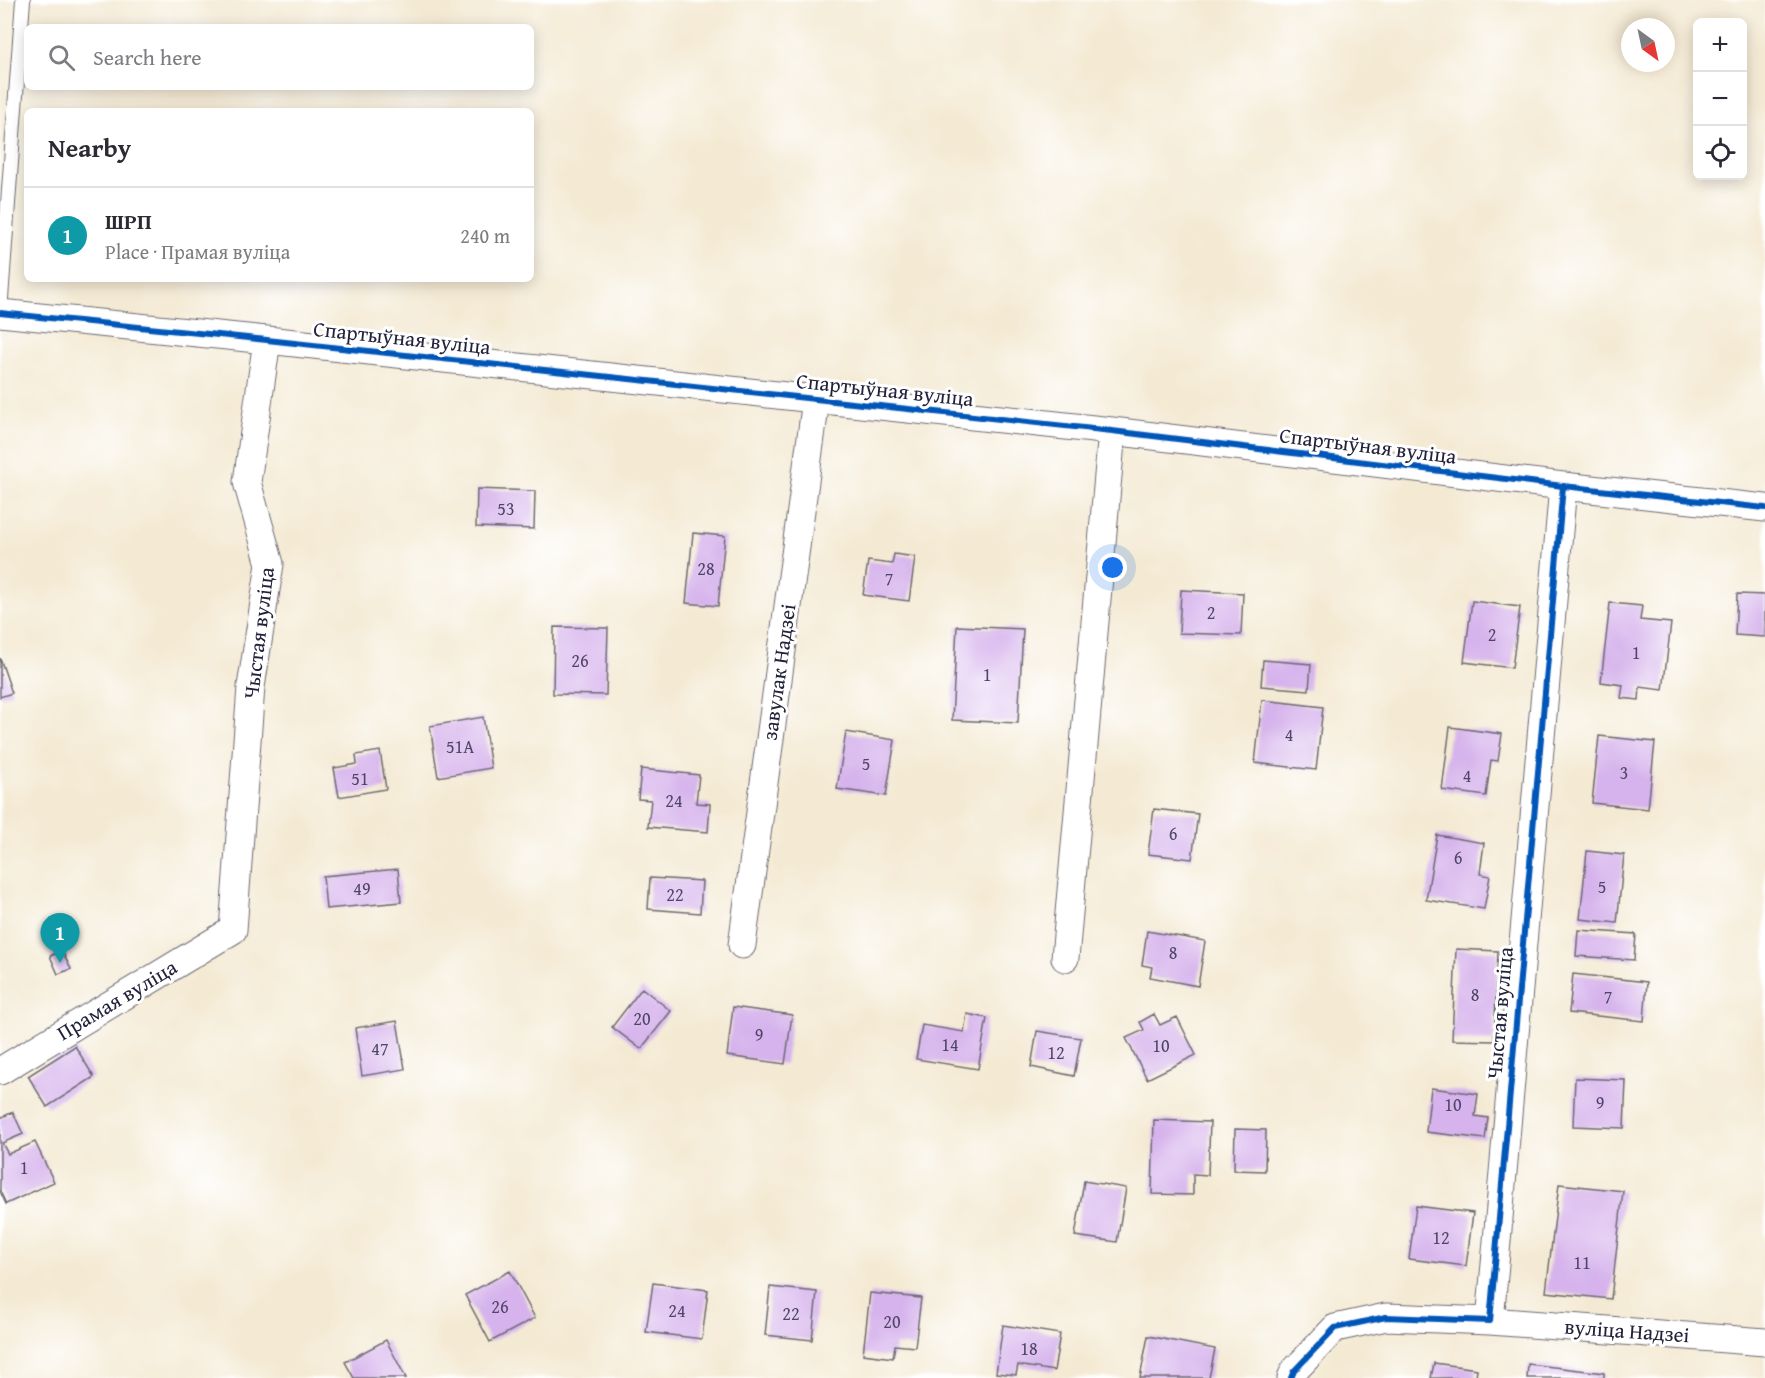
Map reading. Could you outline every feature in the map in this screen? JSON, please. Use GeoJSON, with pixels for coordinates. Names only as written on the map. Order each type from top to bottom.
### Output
{"type":"FeatureCollection","features":[{"type":"Feature","properties":{"kind":"street","name":"Спартыўная вуліца"},"geometry":{"type":"LineString","coordinates":[[0,312],[1112,431],[1563,486],[1765,508]]}},
{"type":"Feature","properties":{"kind":"street","name":"Чыстая вуліца"},"geometry":{"type":"LineString","coordinates":[[233,930],[250,687],[270,564],[247,482],[267,339]]}},
{"type":"Feature","properties":{"kind":"street","name":"завулак Надзеі"},"geometry":{"type":"LineString","coordinates":[[742,945],[816,399]]}},
{"type":"Feature","properties":{"kind":"street"},"geometry":{"type":"LineString","coordinates":[[1065,958],[1112,431]]}},
{"type":"Feature","properties":{"kind":"street","name":"Чыстая вуліца"},"geometry":{"type":"LineString","coordinates":[[1490,1321],[1563,486]]}},
{"type":"Feature","properties":{"kind":"street","name":"Прамая вуліца"},"geometry":{"type":"LineString","coordinates":[[0,1071],[233,930]]}},
{"type":"Feature","properties":{"kind":"street"},"geometry":{"type":"LineString","coordinates":[[1291,1378],[1294,1371],[1335,1328],[1386,1317],[1490,1321]]}},
{"type":"Feature","properties":{"kind":"street","name":"вуліца Надзеі"},"geometry":{"type":"LineString","coordinates":[[1490,1321],[1765,1342]]}},
{"type":"Feature","properties":{"kind":"lane"},"geometry":{"type":"LineString","coordinates":[[0,312],[23,0]]}},
{"type":"Feature","properties":{"kind":"building"},"geometry":{"type":"Polygon","coordinates":[[[477,489],[535,491],[534,529],[476,527],[477,489]]]}},
{"type":"Feature","properties":{"kind":"building"},"geometry":{"type":"Polygon","coordinates":[[[693,533],[725,536],[718,606],[686,603],[693,533]]]}},
{"type":"Feature","properties":{"kind":"building"},"geometry":{"type":"Polygon","coordinates":[[[894,554],[915,557],[909,601],[863,595],[868,561],[892,564],[894,554]]]}},
{"type":"Feature","properties":{"kind":"building"},"geometry":{"type":"Polygon","coordinates":[[[1181,590],[1243,593],[1241,635],[1179,633],[1181,590]]]}},
{"type":"Feature","properties":{"kind":"building"},"geometry":{"type":"Polygon","coordinates":[[[1737,594],[1765,595],[1765,637],[1735,635],[1737,594]]]}},
{"type":"Feature","properties":{"kind":"building"},"geometry":{"type":"Polygon","coordinates":[[[1472,601],[1520,607],[1512,668],[1464,662],[1472,601]]]}},
{"type":"Feature","properties":{"kind":"building"},"geometry":{"type":"Polygon","coordinates":[[[1610,603],[1642,606],[1640,620],[1671,623],[1663,690],[1640,687],[1639,700],[1621,698],[1623,685],[1601,682],[1610,603]]]}},
{"type":"Feature","properties":{"kind":"building"},"geometry":{"type":"Polygon","coordinates":[[[957,626],[1023,629],[1018,723],[952,720],[957,626]]]}},
{"type":"Feature","properties":{"kind":"building"},"geometry":{"type":"Polygon","coordinates":[[[554,627],[608,628],[606,695],[553,694],[554,627]]]}},
{"type":"Feature","properties":{"kind":"building"},"geometry":{"type":"Polygon","coordinates":[[[0,658],[12,693],[0,697],[0,658]]]}},
{"type":"Feature","properties":{"kind":"building"},"geometry":{"type":"Polygon","coordinates":[[[1263,660],[1311,664],[1309,690],[1261,686],[1263,660]]]}},
{"type":"Feature","properties":{"kind":"building"},"geometry":{"type":"Polygon","coordinates":[[[1262,700],[1323,707],[1316,770],[1255,763],[1262,700]]]}},
{"type":"Feature","properties":{"kind":"building"},"geometry":{"type":"Polygon","coordinates":[[[483,717],[491,768],[438,777],[430,726],[483,717]]]}},
{"type":"Feature","properties":{"kind":"building"},"geometry":{"type":"Polygon","coordinates":[[[1450,727],[1502,734],[1498,761],[1491,760],[1486,796],[1442,790],[1450,727]]]}},
{"type":"Feature","properties":{"kind":"building"},"geometry":{"type":"Polygon","coordinates":[[[846,732],[895,740],[886,796],[837,789],[846,732]]]}},
{"type":"Feature","properties":{"kind":"building"},"geometry":{"type":"Polygon","coordinates":[[[1599,736],[1655,742],[1648,809],[1592,803],[1599,736]]]}},
{"type":"Feature","properties":{"kind":"building"},"geometry":{"type":"Polygon","coordinates":[[[380,751],[386,789],[339,797],[334,768],[357,764],[356,755],[380,751]]]}},
{"type":"Feature","properties":{"kind":"building"},"geometry":{"type":"Polygon","coordinates":[[[641,769],[699,775],[696,803],[710,804],[708,832],[648,827],[651,800],[638,799],[641,769]]]}},
{"type":"Feature","properties":{"kind":"building"},"geometry":{"type":"Polygon","coordinates":[[[1154,809],[1198,814],[1192,859],[1148,854],[1154,809]]]}},
{"type":"Feature","properties":{"kind":"building"},"geometry":{"type":"Polygon","coordinates":[[[1437,835],[1484,843],[1480,874],[1490,876],[1484,909],[1426,900],[1437,835]]]}},
{"type":"Feature","properties":{"kind":"building"},"geometry":{"type":"Polygon","coordinates":[[[1587,851],[1624,855],[1617,923],[1580,919],[1587,851]]]}},
{"type":"Feature","properties":{"kind":"building"},"geometry":{"type":"Polygon","coordinates":[[[398,869],[401,902],[326,909],[323,876],[398,869]]]}},
{"type":"Feature","properties":{"kind":"building"},"geometry":{"type":"Polygon","coordinates":[[[650,878],[702,881],[700,913],[648,909],[650,878]]]}},
{"type":"Feature","properties":{"kind":"building"},"geometry":{"type":"Polygon","coordinates":[[[1578,930],[1636,934],[1634,960],[1576,956],[1578,930]]]}},
{"type":"Feature","properties":{"kind":"building"},"geometry":{"type":"Polygon","coordinates":[[[1147,931],[1205,941],[1198,986],[1150,977],[1152,967],[1142,965],[1147,931]]]}},
{"type":"Feature","properties":{"kind":"building"},"geometry":{"type":"Polygon","coordinates":[[[1456,949],[1498,951],[1494,1041],[1452,1040],[1456,949]]]}},
{"type":"Feature","properties":{"kind":"building"},"geometry":{"type":"Polygon","coordinates":[[[62,951],[71,969],[58,974],[50,956],[62,951]]]}},
{"type":"Feature","properties":{"kind":"building"},"geometry":{"type":"Polygon","coordinates":[[[1573,974],[1647,982],[1644,1021],[1569,1013],[1573,974]]]}},
{"type":"Feature","properties":{"kind":"building"},"geometry":{"type":"Polygon","coordinates":[[[642,988],[671,1011],[641,1049],[612,1027],[642,988]]]}},
{"type":"Feature","properties":{"kind":"building"},"geometry":{"type":"Polygon","coordinates":[[[733,1007],[792,1015],[785,1064],[727,1056],[733,1007]]]}},
{"type":"Feature","properties":{"kind":"building"},"geometry":{"type":"Polygon","coordinates":[[[967,1014],[987,1018],[978,1069],[916,1059],[922,1025],[964,1032],[967,1014]]]}},
{"type":"Feature","properties":{"kind":"building"},"geometry":{"type":"Polygon","coordinates":[[[1154,1014],[1160,1025],[1177,1017],[1196,1055],[1147,1079],[1126,1038],[1144,1030],[1140,1022],[1154,1014]]]}},
{"type":"Feature","properties":{"kind":"building"},"geometry":{"type":"Polygon","coordinates":[[[397,1021],[405,1069],[362,1076],[355,1028],[397,1021]]]}},
{"type":"Feature","properties":{"kind":"building"},"geometry":{"type":"Polygon","coordinates":[[[1037,1031],[1081,1038],[1074,1076],[1031,1067],[1037,1031]]]}},
{"type":"Feature","properties":{"kind":"building"},"geometry":{"type":"Polygon","coordinates":[[[75,1046],[94,1077],[47,1107],[28,1076],[75,1046]]]}},
{"type":"Feature","properties":{"kind":"building"},"geometry":{"type":"Polygon","coordinates":[[[1575,1078],[1626,1080],[1624,1128],[1573,1126],[1575,1078]]]}},
{"type":"Feature","properties":{"kind":"building"},"geometry":{"type":"Polygon","coordinates":[[[1431,1088],[1478,1094],[1475,1116],[1488,1118],[1485,1139],[1426,1132],[1431,1088]]]}},
{"type":"Feature","properties":{"kind":"building"},"geometry":{"type":"Polygon","coordinates":[[[13,1112],[23,1134],[2,1143],[8,1154],[35,1142],[54,1182],[6,1204],[0,1191],[0,1118],[13,1112]]]}},
{"type":"Feature","properties":{"kind":"building"},"geometry":{"type":"Polygon","coordinates":[[[1154,1120],[1210,1122],[1208,1175],[1193,1174],[1193,1195],[1152,1194],[1154,1120]]]}},
{"type":"Feature","properties":{"kind":"building"},"geometry":{"type":"Polygon","coordinates":[[[1235,1129],[1266,1130],[1265,1171],[1234,1170],[1235,1129]]]}},
{"type":"Feature","properties":{"kind":"building"},"geometry":{"type":"Polygon","coordinates":[[[1084,1181],[1126,1188],[1117,1242],[1075,1236],[1084,1181]]]}},
{"type":"Feature","properties":{"kind":"building"},"geometry":{"type":"Polygon","coordinates":[[[1559,1184],[1623,1191],[1611,1299],[1546,1292],[1559,1184]]]}},
{"type":"Feature","properties":{"kind":"building"},"geometry":{"type":"Polygon","coordinates":[[[1416,1206],[1473,1213],[1466,1266],[1409,1259],[1416,1206]]]}},
{"type":"Feature","properties":{"kind":"building"},"geometry":{"type":"Polygon","coordinates":[[[510,1271],[535,1318],[490,1342],[465,1295],[510,1271]]]}},
{"type":"Feature","properties":{"kind":"building"},"geometry":{"type":"Polygon","coordinates":[[[653,1283],[708,1290],[702,1339],[646,1332],[653,1283]]]}},
{"type":"Feature","properties":{"kind":"building"},"geometry":{"type":"Polygon","coordinates":[[[770,1287],[817,1292],[812,1340],[765,1335],[770,1287]]]}},
{"type":"Feature","properties":{"kind":"building"},"geometry":{"type":"Polygon","coordinates":[[[870,1293],[921,1298],[915,1347],[895,1345],[893,1358],[863,1354],[870,1293]]]}},
{"type":"Feature","properties":{"kind":"building"},"geometry":{"type":"Polygon","coordinates":[[[1003,1325],[1060,1334],[1054,1371],[1018,1365],[1016,1375],[996,1373],[1003,1325]]]}},
{"type":"Feature","properties":{"kind":"building"},"geometry":{"type":"Polygon","coordinates":[[[1148,1336],[1215,1349],[1209,1378],[1140,1378],[1148,1336]]]}},
{"type":"Feature","properties":{"kind":"building"},"geometry":{"type":"Polygon","coordinates":[[[386,1340],[406,1378],[354,1378],[345,1362],[386,1340]]]}},
{"type":"Feature","properties":{"kind":"building"},"geometry":{"type":"Polygon","coordinates":[[[1434,1363],[1477,1369],[1476,1378],[1431,1378],[1434,1363]]]}},
{"type":"Feature","properties":{"kind":"building"},"geometry":{"type":"Polygon","coordinates":[[[1528,1364],[1604,1373],[1604,1378],[1527,1378],[1528,1364]]]}},
{"type":"Feature","properties":{"kind":"cycle path"},"geometry":{"type":"LineString","coordinates":[[0,313],[1112,431],[1563,486],[1765,508]]}},
{"type":"Feature","properties":{"kind":"cycle path"},"geometry":{"type":"LineString","coordinates":[[1291,1378],[1294,1371],[1335,1328],[1386,1317],[1490,1321],[1563,486]]}},
{"type":"Feature","properties":{"kind":"place","name":"ШРП"},"geometry":{"type":"Point","coordinates":[60,963]}}]}
